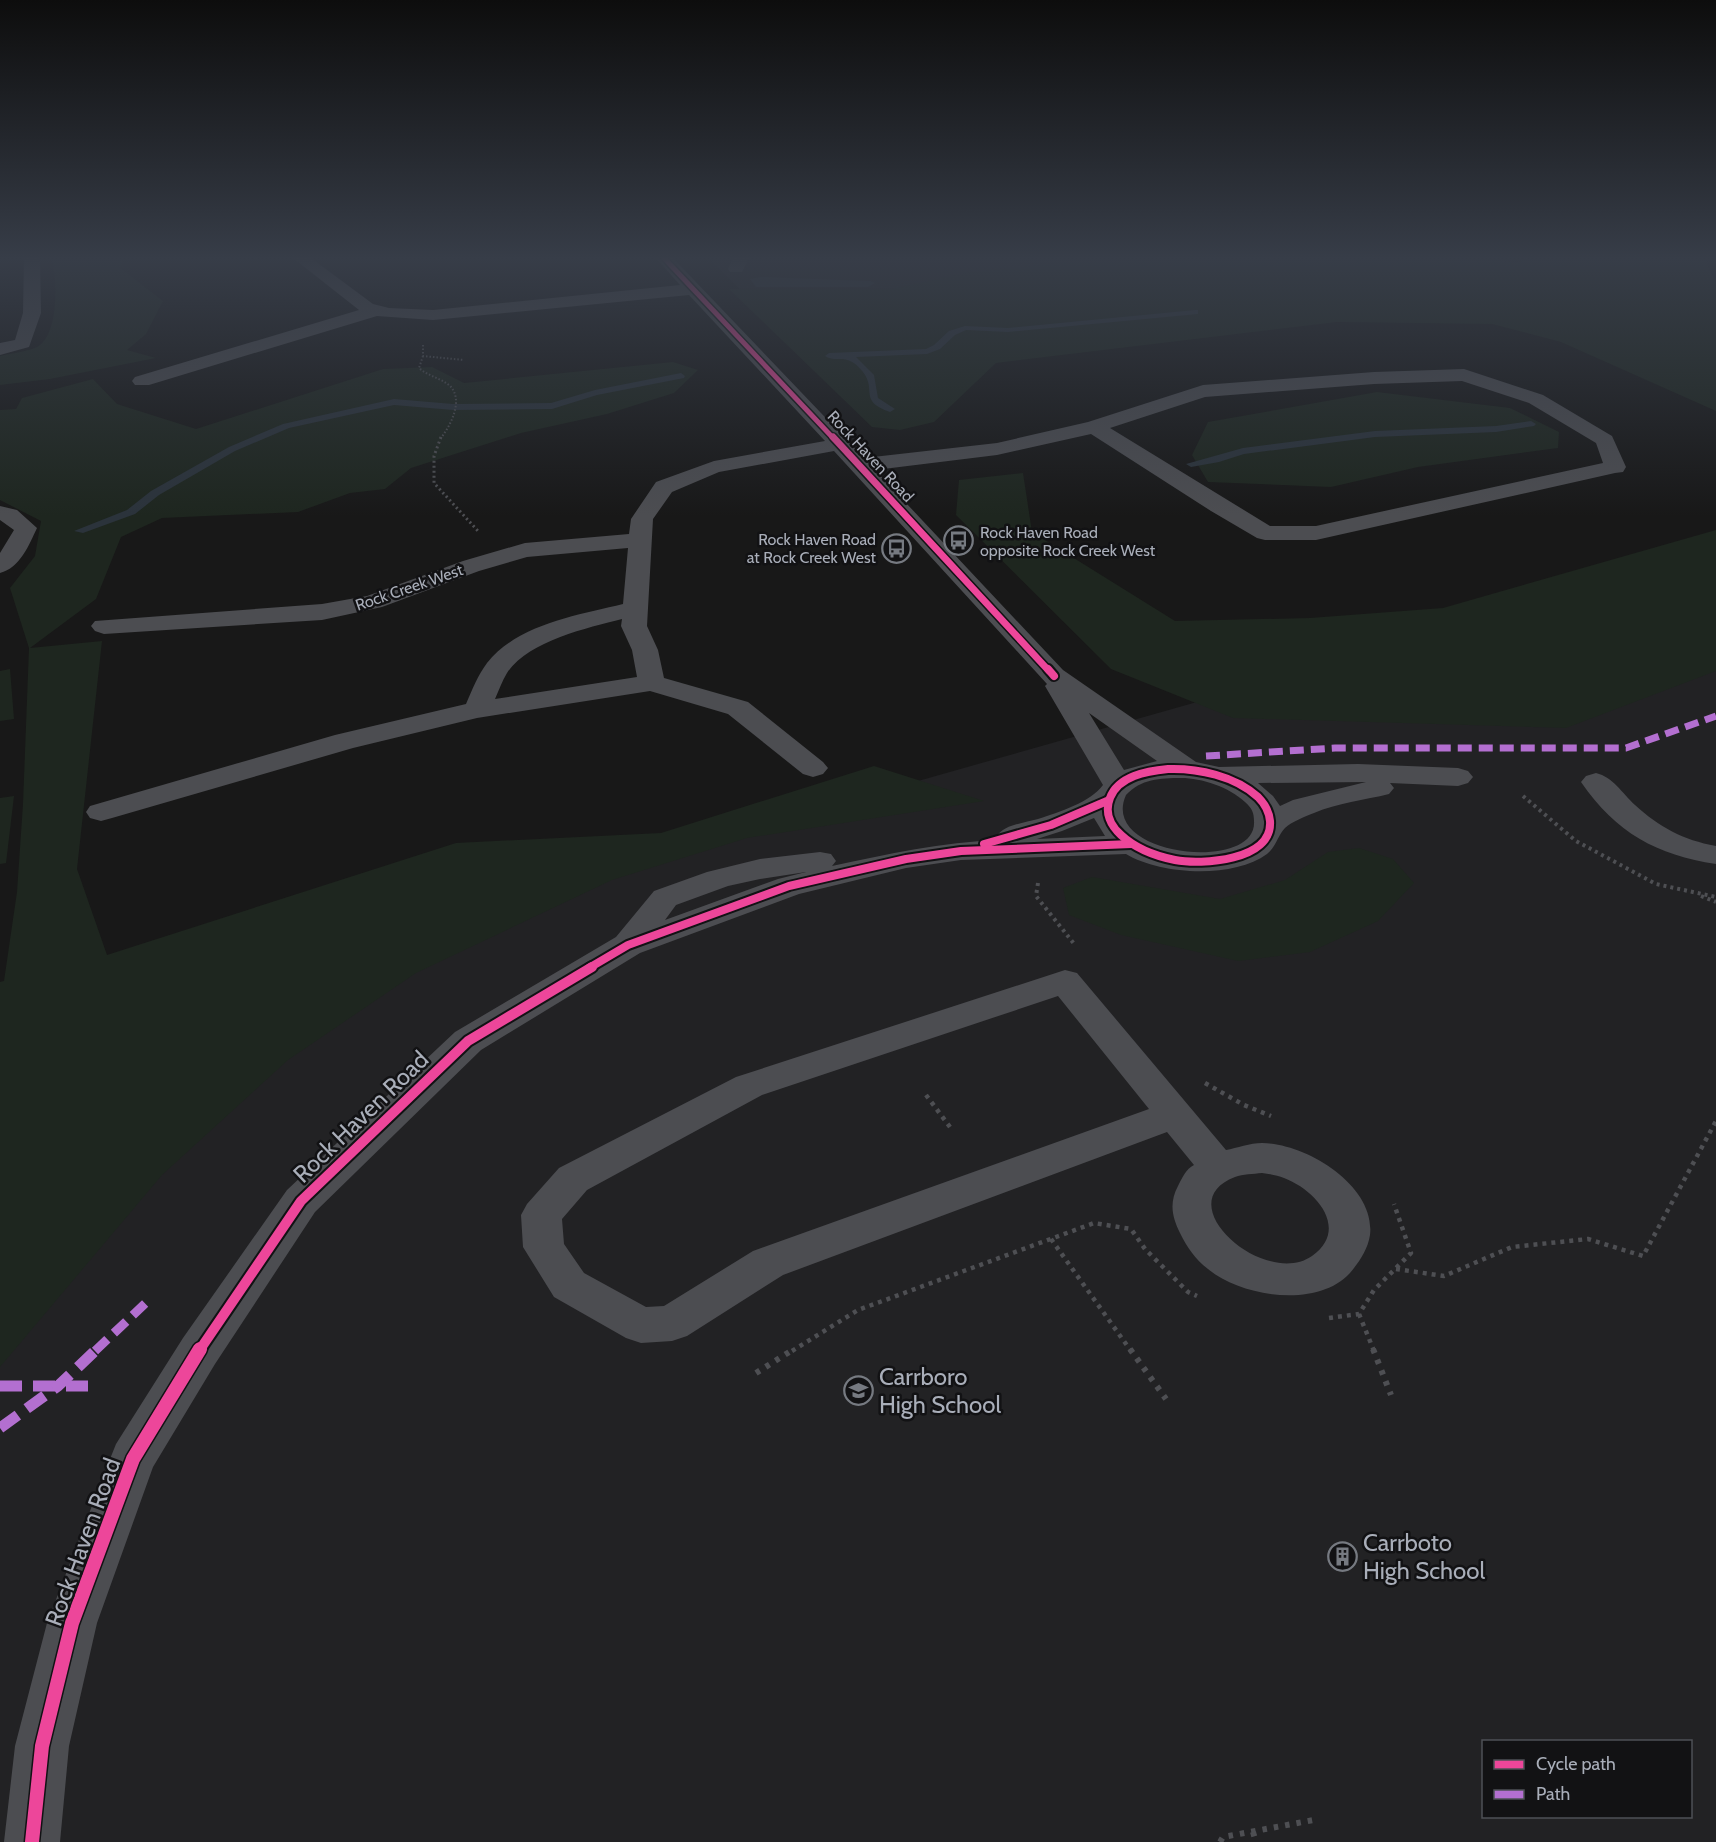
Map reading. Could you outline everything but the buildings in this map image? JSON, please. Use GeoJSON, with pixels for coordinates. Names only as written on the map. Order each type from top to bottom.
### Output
{"type":"FeatureCollection","features":[{"type":"Feature","properties":{"kind":"street"},"geometry":{"type":"LineString","coordinates":[[0,350],[20,344]]}},
{"type":"Feature","properties":{"kind":"street"},"geometry":{"type":"LineString","coordinates":[[142,381],[265,344]]}},
{"type":"Feature","properties":{"kind":"street","name":"Rock Haven Road"},"geometry":{"type":"LineString","coordinates":[[746,344],[1054,676],[1187,769]]}},
{"type":"Feature","properties":{"kind":"street"},"geometry":{"type":"LineString","coordinates":[[859,465],[997,449],[1094,427],[1203,391],[1374,378],[1464,375],[1536,399],[1605,440],[1615,466],[1316,533],[1266,533],[1094,427]]}},
{"type":"Feature","properties":{"kind":"street"},"geometry":{"type":"LineString","coordinates":[[651,682],[645,650],[634,626],[642,519],[664,487],[714,467],[840,444]]}},
{"type":"Feature","properties":{"kind":"street"},"geometry":{"type":"LineString","coordinates":[[0,513],[9,515],[26,528],[13,553],[0,566]]}},
{"type":"Feature","properties":{"kind":"street","name":"Rock Creek West"},"geometry":{"type":"LineString","coordinates":[[104,626],[322,612],[373,602],[471,566],[525,550],[641,540]]}},
{"type":"Feature","properties":{"kind":"street"},"geometry":{"type":"LineString","coordinates":[[477,710],[498,667],[517,650],[540,637],[636,608]]}},
{"type":"Feature","properties":{"kind":"street","name":"Rock Haven Road"},"geometry":{"type":"LineString","coordinates":[[961,851],[1051,825],[1112,793],[1136,775],[1160,770],[1187,769],[1218,775],[1239,784],[1256,796],[1267,810],[1270,824],[1265,838],[1252,850],[1233,859],[1215,862],[1180,861],[1154,855],[1131,844],[1116,831],[1107,816],[1112,793],[1054,676]]}},
{"type":"Feature","properties":{"kind":"street"},"geometry":{"type":"LineString","coordinates":[[101,812],[345,741],[477,710],[651,682],[738,708],[813,768]]}},
{"type":"Feature","properties":{"kind":"street"},"geometry":{"type":"LineString","coordinates":[[1218,775],[1316,776],[1358,773],[1458,777],[1386,787],[1333,798],[1304,806],[1270,824]]}},
{"type":"Feature","properties":{"kind":"street"},"geometry":{"type":"LineString","coordinates":[[1596,782],[1632,821],[1655,838],[1689,852],[1716,855]]}},
{"type":"Feature","properties":{"kind":"street","name":"Rock Haven Road"},"geometry":{"type":"LineString","coordinates":[[32,1842],[42,1746],[72,1623],[134,1459],[199,1351],[301,1201],[468,1041],[628,945],[789,886],[906,859],[961,851],[1131,844]]}},
{"type":"Feature","properties":{"kind":"street"},"geometry":{"type":"LineString","coordinates":[[1175,1114],[768,1263],[672,1323],[641,1325],[569,1285],[544,1247],[541,1215],[573,1179],[749,1086],[1065,981],[1175,1114],[1217,1166]]}},
{"type":"Feature","properties":{"kind":"path"},"geometry":{"type":"LineString","coordinates":[[423,356],[420,368],[427,376],[440,380],[452,388],[454,393],[453,419],[449,429],[438,442],[434,483],[466,519],[504,556]]}},
{"type":"Feature","properties":{"kind":"path"},"geometry":{"type":"LineString","coordinates":[[1690,891],[1716,902]]}},
{"type":"Feature","properties":{"kind":"path"},"geometry":{"type":"LineString","coordinates":[[926,1095],[950,1127]]}},
{"type":"Feature","properties":{"kind":"path"},"geometry":{"type":"LineString","coordinates":[[1395,1269],[1443,1276],[1512,1247],[1588,1239],[1643,1256],[1716,1121]]}},
{"type":"Feature","properties":{"kind":"path"},"geometry":{"type":"LineString","coordinates":[[756,1373],[858,1310],[1094,1223],[1131,1229],[1139,1238]]}},
{"type":"Feature","properties":{"kind":"path"},"geometry":{"type":"LineString","coordinates":[[1051,1239],[1166,1399]]}},
{"type":"Feature","properties":{"kind":"path"},"geometry":{"type":"LineString","coordinates":[[1359,1314],[1391,1395]]}},
{"type":"Feature","properties":{"kind":"path"},"geometry":{"type":"LineString","coordinates":[[1220,1842],[1223,1837],[1236,1838],[1252,1832],[1319,1819]]}},
{"type":"Feature","properties":{"kind":"path"},"geometry":{"type":"LineString","coordinates":[[1252,1832],[1256,1842]]}},
{"type":"Feature","properties":{"kind":"shaded area"},"geometry":{"type":"Polygon","coordinates":[[[41,344],[134,344],[127,350],[156,358],[50,379],[0,385],[0,356],[37,347],[41,344]]]}},
{"type":"Feature","properties":{"kind":"shaded area"},"geometry":{"type":"Polygon","coordinates":[[[786,344],[1154,344],[996,363],[934,422],[900,430],[872,427],[786,344]]]}},
{"type":"Feature","properties":{"kind":"shaded area"},"geometry":{"type":"Polygon","coordinates":[[[1565,344],[1716,344],[1716,411],[1565,344]]]}},
{"type":"Feature","properties":{"kind":"shaded area"},"geometry":{"type":"Polygon","coordinates":[[[673,362],[698,370],[674,393],[607,414],[521,433],[411,468],[385,489],[350,493],[298,512],[162,518],[121,537],[96,599],[30,648],[102,641],[77,869],[107,955],[456,843],[661,833],[874,766],[984,801],[747,838],[612,880],[416,973],[288,1060],[162,1175],[0,1367],[0,982],[4,981],[17,892],[29,648],[10,588],[35,556],[41,521],[0,500],[0,410],[16,409],[22,398],[93,379],[117,404],[196,429],[383,369],[432,367],[464,383],[673,362]]]}},
{"type":"Feature","properties":{"kind":"shaded area"},"geometry":{"type":"Polygon","coordinates":[[[1377,392],[1510,408],[1559,432],[1558,448],[1418,467],[1331,487],[1208,482],[1192,455],[1208,422],[1377,392]]]}},
{"type":"Feature","properties":{"kind":"shaded area"},"geometry":{"type":"Polygon","coordinates":[[[1023,473],[1032,532],[1175,621],[1310,618],[1443,608],[1716,530],[1716,671],[1566,728],[1233,718],[1111,669],[956,515],[959,480],[1023,473]]]}},
{"type":"Feature","properties":{"kind":"shaded area","name":"Carrboro High School"},"geometry":{"type":"Polygon","coordinates":[[[1716,555],[1716,1842],[0,1842],[0,1041],[1716,555]]]}},
{"type":"Feature","properties":{"kind":"shaded area"},"geometry":{"type":"Polygon","coordinates":[[[10,669],[14,719],[0,721],[0,671],[10,669]]]}},
{"type":"Feature","properties":{"kind":"shaded area"},"geometry":{"type":"Polygon","coordinates":[[[14,796],[6,863],[0,864],[0,798],[14,796]]]}},
{"type":"Feature","properties":{"kind":"shaded area"},"geometry":{"type":"Polygon","coordinates":[[[1359,848],[1393,859],[1414,883],[1378,921],[1310,952],[1238,961],[1121,935],[1069,915],[1063,888],[1092,877],[1220,899],[1285,880],[1328,852],[1359,848]]]}},
{"type":"Feature","properties":{"kind":"waterway"},"geometry":{"type":"LineString","coordinates":[[829,356],[927,351],[940,344]]}},
{"type":"Feature","properties":{"kind":"waterway"},"geometry":{"type":"LineString","coordinates":[[847,356],[860,363],[867,371],[872,380],[874,398],[890,409]]}},
{"type":"Feature","properties":{"kind":"waterway"},"geometry":{"type":"LineString","coordinates":[[79,531],[131,512],[155,493],[232,449],[286,426],[394,402],[453,407],[552,406],[595,393],[681,376]]}},
{"type":"Feature","properties":{"kind":"waterway"},"geometry":{"type":"LineString","coordinates":[[1191,464],[1219,459],[1243,451],[1375,434],[1496,429],[1531,424]]}},
{"type":"Feature","properties":{"kind":"marked path"},"geometry":{"type":"LineString","coordinates":[[1206,756],[1335,748],[1626,748],[1716,716]]}},
{"type":"Feature","properties":{"kind":"marked path"},"geometry":{"type":"LineString","coordinates":[[0,1428],[58,1386],[150,1299]]}},
{"type":"Feature","properties":{"kind":"marked path"},"geometry":{"type":"LineString","coordinates":[[0,1386],[91,1386]]}},
{"type":"Feature","properties":{"kind":"cycle path"},"geometry":{"type":"LineString","coordinates":[[745,344],[1054,676]]}},
{"type":"Feature","properties":{"kind":"cycle path"},"geometry":{"type":"LineString","coordinates":[[1187,769],[1212,774],[1240,785],[1263,802],[1269,813],[1270,826],[1266,836],[1256,847],[1229,859],[1212,862],[1176,860],[1141,850],[1116,830],[1110,821],[1108,805],[1110,797],[1120,784],[1137,775],[1149,772],[1187,769]]}},
{"type":"Feature","properties":{"kind":"cycle path"},"geometry":{"type":"LineString","coordinates":[[984,844],[1051,825],[1107,801]]}},
{"type":"Feature","properties":{"kind":"cycle path"},"geometry":{"type":"LineString","coordinates":[[32,1842],[42,1746],[72,1623],[133,1459],[199,1351],[301,1201],[468,1041],[628,945],[789,886],[906,859],[961,851],[1131,844]]}},
{"type":"Feature","properties":{"kind":"place","name":"Rock Haven Road opposite Rock Creek West"},"geometry":{"type":"Point","coordinates":[959,541]}},
{"type":"Feature","properties":{"kind":"place","name":"Rock Haven Road at Rock Creek West"},"geometry":{"type":"Point","coordinates":[897,548]}},
{"type":"Feature","properties":{"kind":"place","name":"Carrboro High School"},"geometry":{"type":"Point","coordinates":[858,1391]}},
{"type":"Feature","properties":{"kind":"place","name":"Carrboto High School"},"geometry":{"type":"Point","coordinates":[1342,1557]}}]}
